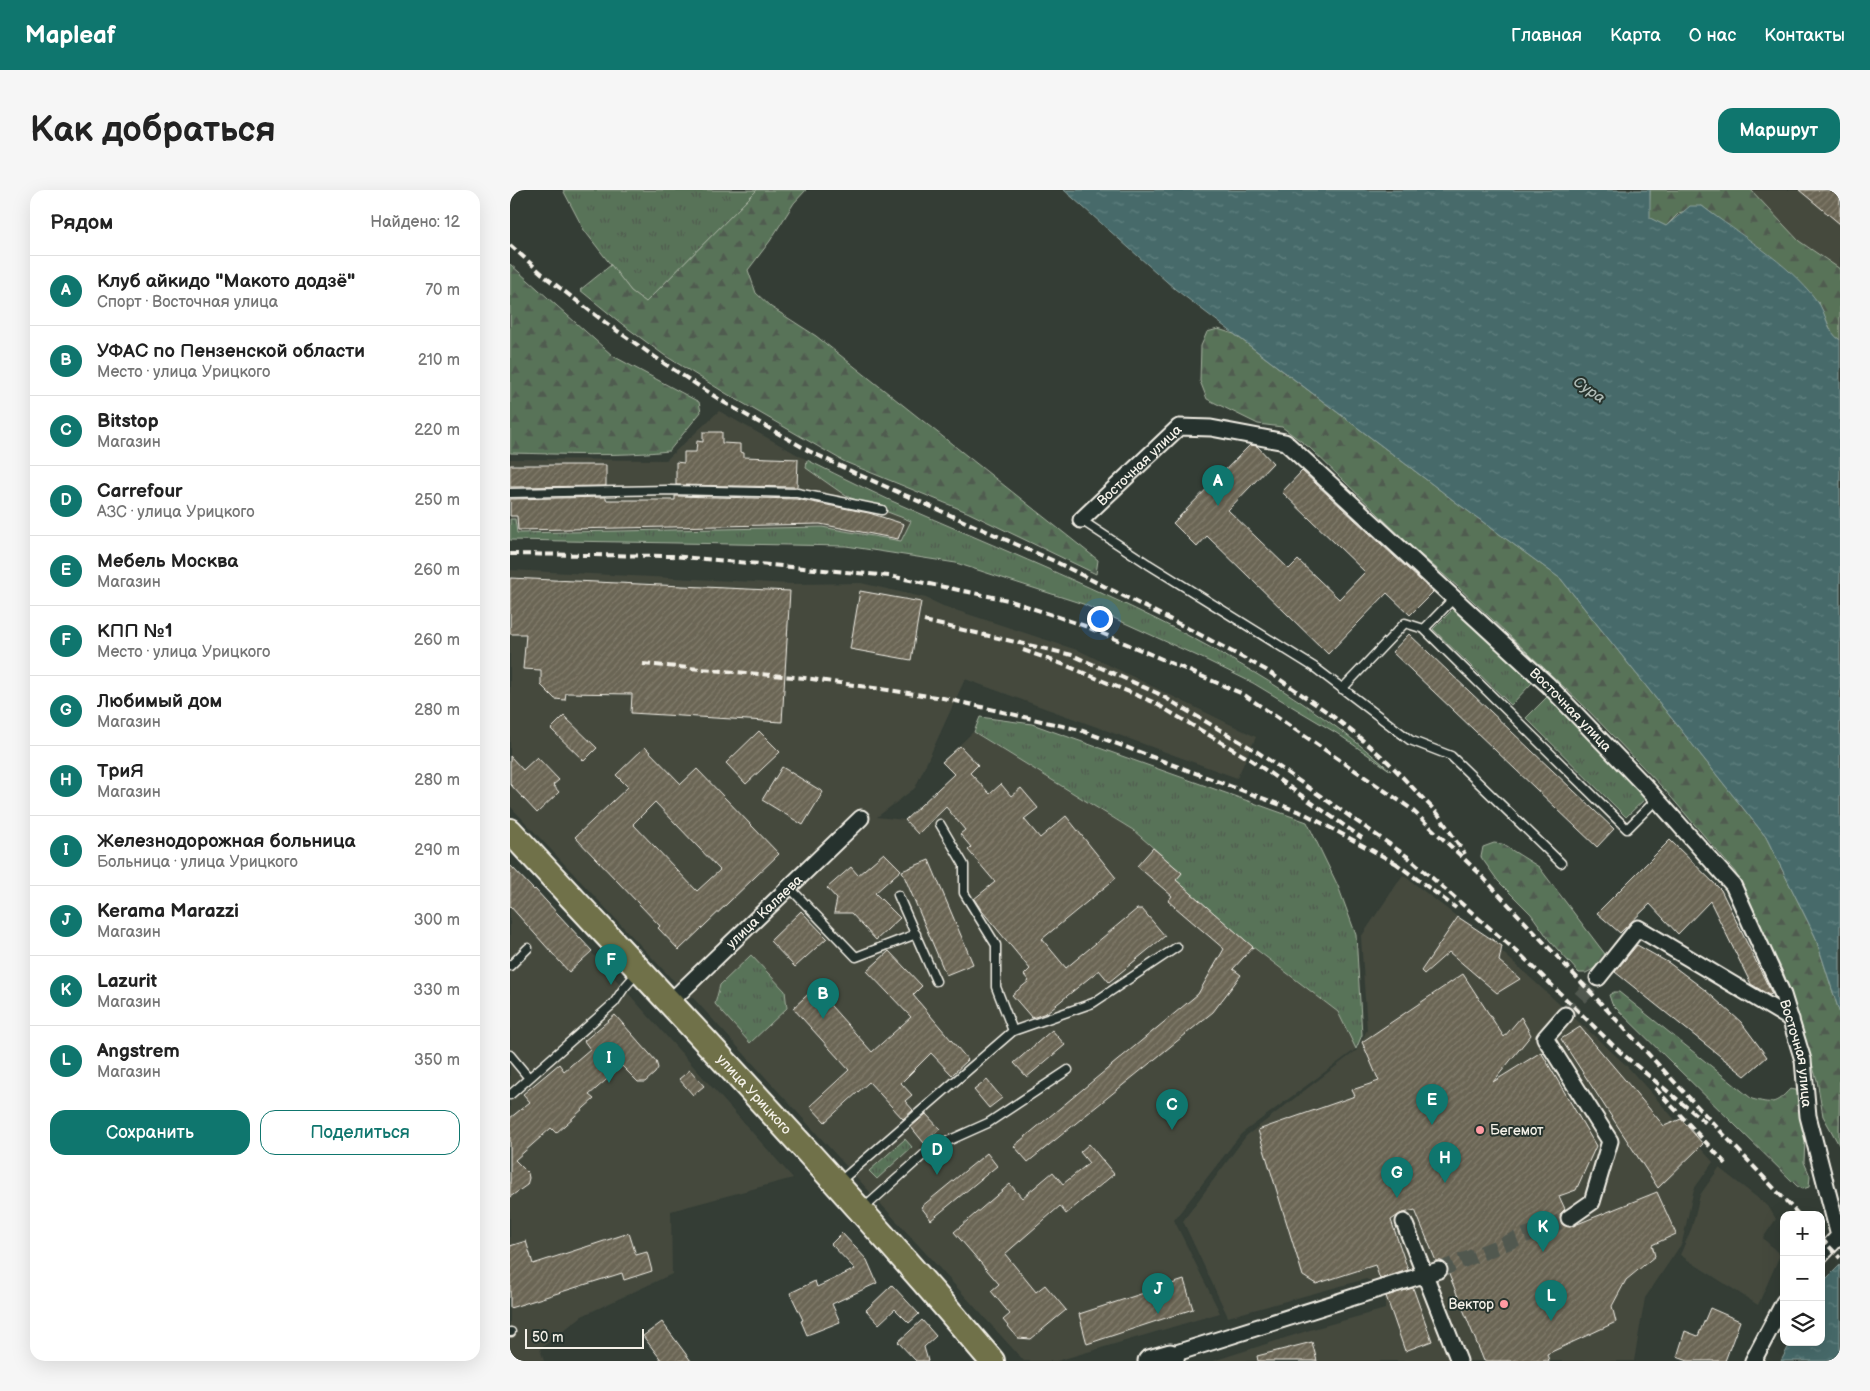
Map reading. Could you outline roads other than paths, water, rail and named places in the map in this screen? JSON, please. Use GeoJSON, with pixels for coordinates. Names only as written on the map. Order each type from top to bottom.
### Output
{"type":"FeatureCollection","features":[{"type":"Feature","properties":{"kind":"main road","name":"улица Урицкого"},"geometry":{"type":"LineString","coordinates":[[510,831],[836,1184],[992,1361]]}},
{"type":"Feature","properties":{"kind":"main road"},"geometry":{"type":"LineString","coordinates":[[1149,1361],[1172,1358]]}},
{"type":"Feature","properties":{"kind":"street","name":"Восточная улица"},"geometry":{"type":"LineString","coordinates":[[1081,520],[1178,427],[1211,428],[1285,442],[1548,685],[1657,799],[1733,885],[1783,994],[1803,1060],[1808,1116],[1839,1236],[1825,1251]]}},
{"type":"Feature","properties":{"kind":"street","name":"улица Каляева"},"geometry":{"type":"LineString","coordinates":[[669,1003],[860,818]]}},
{"type":"Feature","properties":{"kind":"street"},"geometry":{"type":"LineString","coordinates":[[1598,978],[1638,928],[1791,1019]]}},
{"type":"Feature","properties":{"kind":"street"},"geometry":{"type":"LineString","coordinates":[[1565,1015],[1545,1038],[1610,1142],[1592,1202],[1569,1218]]}},
{"type":"Feature","properties":{"kind":"street"},"geometry":{"type":"LineString","coordinates":[[1404,1222],[1432,1272],[1459,1361]]}},
{"type":"Feature","properties":{"kind":"street"},"geometry":{"type":"LineString","coordinates":[[1172,1358],[1432,1272]]}},
{"type":"Feature","properties":{"kind":"street"},"geometry":{"type":"LineString","coordinates":[[1753,1361],[1780,1310]]}},
{"type":"Feature","properties":{"kind":"lane"},"geometry":{"type":"LineString","coordinates":[[510,493],[668,490],[797,493],[882,510]]}},
{"type":"Feature","properties":{"kind":"lane"},"geometry":{"type":"LineString","coordinates":[[1081,520],[1314,667],[1410,740],[1450,756],[1561,863]]}},
{"type":"Feature","properties":{"kind":"lane"},"geometry":{"type":"LineString","coordinates":[[1424,629],[1454,598]]}},
{"type":"Feature","properties":{"kind":"lane"},"geometry":{"type":"LineString","coordinates":[[1342,689],[1405,623],[1424,629],[1628,829],[1657,799]]}},
{"type":"Feature","properties":{"kind":"lane"},"geometry":{"type":"LineString","coordinates":[[940,824],[964,865],[964,893],[996,945],[996,987],[1013,1030]]}},
{"type":"Feature","properties":{"kind":"lane"},"geometry":{"type":"LineString","coordinates":[[789,887],[856,957],[916,934]]}},
{"type":"Feature","properties":{"kind":"lane"},"geometry":{"type":"LineString","coordinates":[[898,895],[936,981]]}},
{"type":"Feature","properties":{"kind":"lane"},"geometry":{"type":"LineString","coordinates":[[836,1184],[1013,1030],[1093,1003],[1177,946]]}},
{"type":"Feature","properties":{"kind":"lane"},"geometry":{"type":"LineString","coordinates":[[510,966],[528,948]]}},
{"type":"Feature","properties":{"kind":"lane"},"geometry":{"type":"LineString","coordinates":[[510,1095],[614,1003],[639,971]]}},
{"type":"Feature","properties":{"kind":"lane"},"geometry":{"type":"LineString","coordinates":[[510,1055],[528,1078]]}},
{"type":"Feature","properties":{"kind":"lane"},"geometry":{"type":"LineString","coordinates":[[860,1211],[930,1149],[988,1123],[1068,1070]]}},
{"type":"Feature","properties":{"kind":"water","name":"Сура"},"geometry":{"type":"Polygon","coordinates":[[[1064,190],[1650,190],[1650,218],[1666,226],[1690,206],[1702,206],[1778,261],[1805,287],[1817,301],[1829,327],[1840,340],[1840,1014],[1815,936],[1766,837],[1561,579],[1457,503],[1175,289],[1064,190]]]}},
{"type":"Feature","properties":{"kind":"water"},"geometry":{"type":"Polygon","coordinates":[[[1840,1265],[1840,1361],[1781,1361],[1789,1346],[1825,1346],[1825,1280],[1840,1265]]]}},
{"type":"Feature","properties":{"kind":"tunnel"},"geometry":{"type":"LineString","coordinates":[[1565,1015],[1598,978]]}},
{"type":"Feature","properties":{"kind":"tunnel"},"geometry":{"type":"LineString","coordinates":[[1439,1270],[1569,1218]]}},
{"type":"Feature","properties":{"kind":"railway"},"geometry":{"type":"LineString","coordinates":[[510,245],[548,279],[606,323],[665,364],[725,403],[809,451],[1054,561],[1266,670],[1330,714],[1388,762],[1438,814],[1465,854]]}},
{"type":"Feature","properties":{"kind":"railway"},"geometry":{"type":"LineString","coordinates":[[510,554],[672,556],[890,576],[1008,600],[1085,626],[1243,694],[1410,808],[1478,872],[1795,1211]]}},
{"type":"Feature","properties":{"kind":"railway"},"geometry":{"type":"LineString","coordinates":[[924,621],[1072,655],[1157,693],[1256,751],[1408,857],[1522,956],[1620,1052],[1706,1123]]}},
{"type":"Feature","properties":{"kind":"railway"},"geometry":{"type":"LineString","coordinates":[[1023,650],[1065,665],[1153,702],[1251,760],[1362,838]]}},
{"type":"Feature","properties":{"kind":"railway"},"geometry":{"type":"LineString","coordinates":[[643,664],[805,678],[943,698],[1080,730],[1305,814],[1399,865]]}},
{"type":"Feature","properties":{"kind":"railway"},"geometry":{"type":"LineString","coordinates":[[1394,862],[1456,908]]}},
{"type":"Feature","properties":{"kind":"railway"},"geometry":{"type":"LineString","coordinates":[[1655,1088],[1728,1166]]}},
{"type":"Feature","properties":{"kind":"railway"},"geometry":{"type":"LineString","coordinates":[[1825,1242],[1840,1258]]}},
{"type":"Feature","properties":{"kind":"place","name":"Клуб айкидо \"Макото додзё\""},"geometry":{"type":"Point","coordinates":[1218,506]}},
{"type":"Feature","properties":{"kind":"place","name":"КПП №1"},"geometry":{"type":"Point","coordinates":[611,985]}},
{"type":"Feature","properties":{"kind":"place","name":"УФАС по Пензенской области"},"geometry":{"type":"Point","coordinates":[823,1019]}},
{"type":"Feature","properties":{"kind":"place","name":"Железнодорожная больница"},"geometry":{"type":"Point","coordinates":[609,1083]}},
{"type":"Feature","properties":{"kind":"place","name":"Мебель Москва"},"geometry":{"type":"Point","coordinates":[1432,1125]}},
{"type":"Feature","properties":{"kind":"place","name":"Bitstop"},"geometry":{"type":"Point","coordinates":[1172,1130]}},
{"type":"Feature","properties":{"kind":"place","name":"Бегемот"},"geometry":{"type":"Point","coordinates":[1480,1130]}},
{"type":"Feature","properties":{"kind":"place","name":"Carrefour"},"geometry":{"type":"Point","coordinates":[937,1175]}},
{"type":"Feature","properties":{"kind":"place","name":"ТриЯ"},"geometry":{"type":"Point","coordinates":[1445,1183]}},
{"type":"Feature","properties":{"kind":"place","name":"Любимый дом"},"geometry":{"type":"Point","coordinates":[1397,1198]}},
{"type":"Feature","properties":{"kind":"place","name":"Lazurit"},"geometry":{"type":"Point","coordinates":[1543,1252]}},
{"type":"Feature","properties":{"kind":"place","name":"Вектор"},"geometry":{"type":"Point","coordinates":[1504,1304]}},
{"type":"Feature","properties":{"kind":"place","name":"Kerama Marazzi"},"geometry":{"type":"Point","coordinates":[1158,1314]}},
{"type":"Feature","properties":{"kind":"place","name":"Angstrem"},"geometry":{"type":"Point","coordinates":[1551,1321]}}]}
